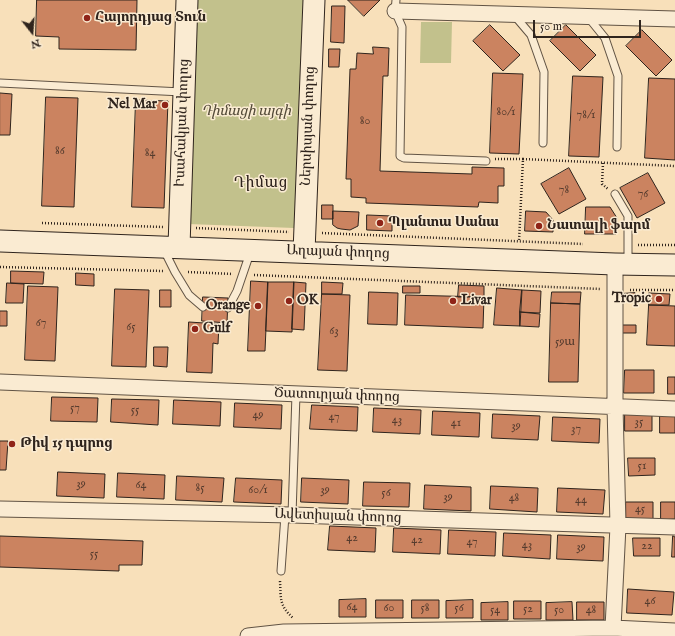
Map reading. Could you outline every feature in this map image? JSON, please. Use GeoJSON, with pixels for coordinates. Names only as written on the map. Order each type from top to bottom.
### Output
{"type":"FeatureCollection","features":[{"type":"Feature","properties":{"kind":"main road","name":"Իսահակյան փողոց"},"geometry":{"type":"LineString","coordinates":[[174,240],[184,92],[187,0]]}},
{"type":"Feature","properties":{"kind":"main road","name":"Ներսիսյան փողոց"},"geometry":{"type":"LineString","coordinates":[[305,242],[314,0]]}},
{"type":"Feature","properties":{"kind":"main road","name":"Աղայան փողոց"},"geometry":{"type":"LineString","coordinates":[[0,241],[174,240],[251,250],[305,242],[624,258],[675,265]]}},
{"type":"Feature","properties":{"kind":"street"},"geometry":{"type":"LineString","coordinates":[[395,6],[514,15],[588,17],[673,23]]}},
{"type":"Feature","properties":{"kind":"street"},"geometry":{"type":"LineString","coordinates":[[613,628],[618,526],[615,406],[615,290],[624,258]]}},
{"type":"Feature","properties":{"kind":"street","name":"Ծատուրյան փողոց"},"geometry":{"type":"LineString","coordinates":[[0,382],[675,409]]}},
{"type":"Feature","properties":{"kind":"street","name":"Ավետիսյան փողոց"},"geometry":{"type":"LineString","coordinates":[[0,509],[288,515],[675,527]]}},
{"type":"Feature","properties":{"kind":"street"},"geometry":{"type":"LineString","coordinates":[[248,636],[284,632],[613,628],[675,631]]}},
{"type":"Feature","properties":{"kind":"lane"},"geometry":{"type":"LineString","coordinates":[[395,6],[402,27],[400,156],[404,158],[486,161]]}},
{"type":"Feature","properties":{"kind":"lane"},"geometry":{"type":"LineString","coordinates":[[514,15],[531,35],[544,72],[543,143]]}},
{"type":"Feature","properties":{"kind":"lane"},"geometry":{"type":"LineString","coordinates":[[588,17],[605,38],[618,76],[617,147]]}},
{"type":"Feature","properties":{"kind":"lane"},"geometry":{"type":"LineString","coordinates":[[0,83],[184,92]]}},
{"type":"Feature","properties":{"kind":"lane"},"geometry":{"type":"LineString","coordinates":[[615,194],[628,216],[624,258]]}},
{"type":"Feature","properties":{"kind":"lane"},"geometry":{"type":"LineString","coordinates":[[174,240],[175,272],[189,295],[202,307]]}},
{"type":"Feature","properties":{"kind":"lane"},"geometry":{"type":"LineString","coordinates":[[228,308],[237,291],[251,250]]}},
{"type":"Feature","properties":{"kind":"lane"},"geometry":{"type":"LineString","coordinates":[[281,574],[288,515],[296,394]]}},
{"type":"Feature","properties":{"kind":"path"},"geometry":{"type":"LineString","coordinates":[[499,158],[675,166]]}},
{"type":"Feature","properties":{"kind":"path"},"geometry":{"type":"LineString","coordinates":[[519,241],[523,159]]}},
{"type":"Feature","properties":{"kind":"path"},"geometry":{"type":"LineString","coordinates":[[602,184],[603,163]]}},
{"type":"Feature","properties":{"kind":"path"},"geometry":{"type":"LineString","coordinates":[[39,223],[174,240],[305,242],[519,241],[591,244]]}},
{"type":"Feature","properties":{"kind":"path"},"geometry":{"type":"LineString","coordinates":[[624,258],[675,245]]}},
{"type":"Feature","properties":{"kind":"path"},"geometry":{"type":"LineString","coordinates":[[0,267],[243,274],[615,290],[675,290]]}},
{"type":"Feature","properties":{"kind":"path"},"geometry":{"type":"LineString","coordinates":[[281,574],[281,602],[284,610],[294,619]]}},
{"type":"Feature","properties":{"kind":"green space","name":"Դիմացի այգի"},"geometry":{"type":"Polygon","coordinates":[[[197,0],[303,0],[294,228],[188,224],[197,0]]]}},
{"type":"Feature","properties":{"kind":"green space"},"geometry":{"type":"Polygon","coordinates":[[[421,22],[452,22],[451,63],[420,63],[421,22]]]}},
{"type":"Feature","properties":{"kind":"building","name":"Հայորդյաց Տուն"},"geometry":{"type":"Polygon","coordinates":[[[37,0],[137,0],[136,50],[59,49],[59,37],[36,36],[37,0]]]}},
{"type":"Feature","properties":{"kind":"building"},"geometry":{"type":"Polygon","coordinates":[[[348,0],[380,0],[364,16],[348,0]]]}},
{"type":"Feature","properties":{"kind":"building"},"geometry":{"type":"Polygon","coordinates":[[[332,6],[345,6],[344,43],[331,42],[332,6]]]}},
{"type":"Feature","properties":{"kind":"building"},"geometry":{"type":"Polygon","coordinates":[[[490,25],[520,55],[503,71],[473,41],[490,25]]]}},
{"type":"Feature","properties":{"kind":"building"},"geometry":{"type":"Polygon","coordinates":[[[566,25],[596,55],[580,71],[550,41],[566,25]]]}},
{"type":"Feature","properties":{"kind":"building"},"geometry":{"type":"Polygon","coordinates":[[[642,30],[672,60],[656,76],[626,46],[642,30]]]}},
{"type":"Feature","properties":{"kind":"building"},"geometry":{"type":"Polygon","coordinates":[[[373,47],[389,48],[388,76],[383,76],[380,171],[472,174],[472,167],[504,168],[504,186],[498,186],[498,203],[479,202],[478,207],[366,203],[366,198],[351,197],[351,179],[346,179],[350,69],[356,69],[357,53],[373,54],[373,47]]]}},
{"type":"Feature","properties":{"kind":"building"},"geometry":{"type":"Polygon","coordinates":[[[329,49],[340,49],[339,67],[329,67],[329,49]]]}},
{"type":"Feature","properties":{"kind":"building"},"geometry":{"type":"Polygon","coordinates":[[[493,73],[523,74],[519,154],[490,153],[493,73]]]}},
{"type":"Feature","properties":{"kind":"building"},"geometry":{"type":"Polygon","coordinates":[[[573,76],[603,77],[599,157],[569,156],[573,76]]]}},
{"type":"Feature","properties":{"kind":"building"},"geometry":{"type":"Polygon","coordinates":[[[649,78],[675,79],[675,160],[645,158],[649,78]]]}},
{"type":"Feature","properties":{"kind":"building"},"geometry":{"type":"Polygon","coordinates":[[[0,93],[12,94],[10,135],[0,135],[0,93]]]}},
{"type":"Feature","properties":{"kind":"building"},"geometry":{"type":"Polygon","coordinates":[[[46,97],[78,98],[74,207],[42,206],[46,97]]]}},
{"type":"Feature","properties":{"kind":"building"},"geometry":{"type":"Polygon","coordinates":[[[136,100],[168,101],[164,208],[132,207],[136,100]]]}},
{"type":"Feature","properties":{"kind":"building"},"geometry":{"type":"Polygon","coordinates":[[[569,168],[586,199],[559,214],[541,184],[569,168]]]}},
{"type":"Feature","properties":{"kind":"building"},"geometry":{"type":"Polygon","coordinates":[[[648,173],[665,203],[637,218],[620,188],[648,173]]]}},
{"type":"Feature","properties":{"kind":"building"},"geometry":{"type":"Polygon","coordinates":[[[322,205],[333,205],[333,219],[322,219],[322,205]]]}},
{"type":"Feature","properties":{"kind":"building"},"geometry":{"type":"Polygon","coordinates":[[[586,207],[610,207],[617,218],[616,234],[585,234],[586,207]]]}},
{"type":"Feature","properties":{"kind":"building"},"geometry":{"type":"Polygon","coordinates":[[[333,211],[359,212],[358,226],[350,230],[337,228],[333,225],[333,211]]]}},
{"type":"Feature","properties":{"kind":"building","name":"Նատալի ֆարմ"},"geometry":{"type":"Polygon","coordinates":[[[526,211],[546,212],[553,220],[553,232],[525,231],[526,211]]]}},
{"type":"Feature","properties":{"kind":"building","name":"Պլանտա Սանա"},"geometry":{"type":"Polygon","coordinates":[[[367,215],[392,216],[392,231],[367,230],[367,215]]]}},
{"type":"Feature","properties":{"kind":"building"},"geometry":{"type":"Polygon","coordinates":[[[11,271],[44,272],[43,284],[11,283],[11,271]]]}},
{"type":"Feature","properties":{"kind":"building"},"geometry":{"type":"Polygon","coordinates":[[[76,273],[94,274],[94,286],[76,285],[76,273]]]}},
{"type":"Feature","properties":{"kind":"building","name":"Orange"},"geometry":{"type":"Polygon","coordinates":[[[251,281],[268,282],[265,351],[248,351],[251,281]]]}},
{"type":"Feature","properties":{"kind":"building"},"geometry":{"type":"Polygon","coordinates":[[[268,282],[294,282],[292,332],[266,331],[268,282]]]}},
{"type":"Feature","properties":{"kind":"building"},"geometry":{"type":"Polygon","coordinates":[[[294,282],[306,283],[304,330],[292,329],[294,282]]]}},
{"type":"Feature","properties":{"kind":"building"},"geometry":{"type":"Polygon","coordinates":[[[322,282],[343,283],[342,294],[322,294],[322,282]]]}},
{"type":"Feature","properties":{"kind":"building"},"geometry":{"type":"Polygon","coordinates":[[[7,283],[24,284],[23,303],[6,303],[7,283]]]}},
{"type":"Feature","properties":{"kind":"building"},"geometry":{"type":"Polygon","coordinates":[[[459,285],[484,286],[484,297],[458,297],[459,285]]]}},
{"type":"Feature","properties":{"kind":"building"},"geometry":{"type":"Polygon","coordinates":[[[28,286],[58,287],[55,361],[25,360],[28,286]]]}},
{"type":"Feature","properties":{"kind":"building"},"geometry":{"type":"Polygon","coordinates":[[[403,286],[420,286],[420,293],[403,293],[403,286]]]}},
{"type":"Feature","properties":{"kind":"building"},"geometry":{"type":"Polygon","coordinates":[[[497,288],[522,290],[520,326],[494,325],[497,288]]]}},
{"type":"Feature","properties":{"kind":"building"},"geometry":{"type":"Polygon","coordinates":[[[115,289],[149,290],[146,367],[112,366],[115,289]]]}},
{"type":"Feature","properties":{"kind":"building"},"geometry":{"type":"Polygon","coordinates":[[[160,290],[171,290],[171,307],[160,307],[160,290]]]}},
{"type":"Feature","properties":{"kind":"building"},"geometry":{"type":"Polygon","coordinates":[[[522,290],[541,291],[540,313],[520,312],[522,290]]]}},
{"type":"Feature","properties":{"kind":"building"},"geometry":{"type":"Polygon","coordinates":[[[369,292],[398,293],[397,325],[368,324],[369,292]]]}},
{"type":"Feature","properties":{"kind":"building"},"geometry":{"type":"Polygon","coordinates":[[[552,292],[581,292],[580,304],[551,303],[552,292]]]}},
{"type":"Feature","properties":{"kind":"building"},"geometry":{"type":"Polygon","coordinates":[[[635,293],[635,301],[622,301],[621,294],[635,293]]]}},
{"type":"Feature","properties":{"kind":"building","name":"Tropic"},"geometry":{"type":"Polygon","coordinates":[[[649,293],[670,294],[669,305],[649,305],[649,293]]]}},
{"type":"Feature","properties":{"kind":"building"},"geometry":{"type":"Polygon","coordinates":[[[322,294],[350,295],[347,371],[318,370],[322,294]]]}},
{"type":"Feature","properties":{"kind":"building"},"geometry":{"type":"Polygon","coordinates":[[[406,295],[484,297],[483,328],[405,325],[406,295]]]}},
{"type":"Feature","properties":{"kind":"building"},"geometry":{"type":"Polygon","coordinates":[[[203,297],[228,298],[227,323],[202,321],[203,297]]]}},
{"type":"Feature","properties":{"kind":"building"},"geometry":{"type":"Polygon","coordinates":[[[551,303],[580,304],[578,382],[549,382],[551,303]]]}},
{"type":"Feature","properties":{"kind":"building"},"geometry":{"type":"Polygon","coordinates":[[[649,305],[675,306],[675,346],[647,345],[649,305]]]}},
{"type":"Feature","properties":{"kind":"building"},"geometry":{"type":"Polygon","coordinates":[[[0,311],[7,311],[7,326],[0,326],[0,311]]]}},
{"type":"Feature","properties":{"kind":"building"},"geometry":{"type":"Polygon","coordinates":[[[520,312],[540,314],[539,327],[520,326],[520,312]]]}},
{"type":"Feature","properties":{"kind":"building"},"geometry":{"type":"Polygon","coordinates":[[[189,322],[219,324],[218,344],[213,343],[212,373],[187,372],[189,322]]]}},
{"type":"Feature","properties":{"kind":"building"},"geometry":{"type":"Polygon","coordinates":[[[622,325],[636,325],[636,333],[622,333],[622,325]]]}},
{"type":"Feature","properties":{"kind":"building"},"geometry":{"type":"Polygon","coordinates":[[[154,347],[168,347],[167,367],[154,366],[154,347]]]}},
{"type":"Feature","properties":{"kind":"building"},"geometry":{"type":"Polygon","coordinates":[[[625,370],[654,370],[654,393],[624,393],[625,370]]]}},
{"type":"Feature","properties":{"kind":"building"},"geometry":{"type":"Polygon","coordinates":[[[668,377],[675,377],[675,394],[668,394],[668,377]]]}},
{"type":"Feature","properties":{"kind":"building"},"geometry":{"type":"Polygon","coordinates":[[[52,397],[98,398],[97,422],[51,421],[52,397]]]}},
{"type":"Feature","properties":{"kind":"building"},"geometry":{"type":"Polygon","coordinates":[[[112,399],[159,400],[158,425],[111,422],[112,399]]]}},
{"type":"Feature","properties":{"kind":"building"},"geometry":{"type":"Polygon","coordinates":[[[174,400],[221,402],[220,426],[173,424],[174,400]]]}},
{"type":"Feature","properties":{"kind":"building"},"geometry":{"type":"Polygon","coordinates":[[[235,403],[282,405],[281,429],[234,427],[235,403]]]}},
{"type":"Feature","properties":{"kind":"building"},"geometry":{"type":"Polygon","coordinates":[[[312,405],[358,407],[357,431],[310,429],[312,405]]]}},
{"type":"Feature","properties":{"kind":"building"},"geometry":{"type":"Polygon","coordinates":[[[374,408],[421,410],[420,434],[373,432],[374,408]]]}},
{"type":"Feature","properties":{"kind":"building"},"geometry":{"type":"Polygon","coordinates":[[[433,411],[480,413],[479,437],[432,435],[433,411]]]}},
{"type":"Feature","properties":{"kind":"building"},"geometry":{"type":"Polygon","coordinates":[[[493,414],[540,416],[538,440],[492,438],[493,414]]]}},
{"type":"Feature","properties":{"kind":"building"},"geometry":{"type":"Polygon","coordinates":[[[625,414],[652,414],[652,431],[625,431],[625,414]]]}},
{"type":"Feature","properties":{"kind":"building"},"geometry":{"type":"Polygon","coordinates":[[[660,415],[675,415],[675,433],[660,433],[660,415]]]}},
{"type":"Feature","properties":{"kind":"building"},"geometry":{"type":"Polygon","coordinates":[[[553,417],[600,419],[599,443],[552,441],[553,417]]]}},
{"type":"Feature","properties":{"kind":"building"},"geometry":{"type":"Polygon","coordinates":[[[0,441],[8,441],[6,470],[0,470],[0,441]]]}},
{"type":"Feature","properties":{"kind":"building"},"geometry":{"type":"Polygon","coordinates":[[[628,458],[655,458],[655,475],[629,476],[628,458]]]}},
{"type":"Feature","properties":{"kind":"building"},"geometry":{"type":"Polygon","coordinates":[[[58,472],[105,474],[104,498],[57,496],[58,472]]]}},
{"type":"Feature","properties":{"kind":"building"},"geometry":{"type":"Polygon","coordinates":[[[118,473],[165,475],[164,499],[117,497],[118,473]]]}},
{"type":"Feature","properties":{"kind":"building"},"geometry":{"type":"Polygon","coordinates":[[[177,476],[224,478],[222,502],[176,500],[177,476]]]}},
{"type":"Feature","properties":{"kind":"building"},"geometry":{"type":"Polygon","coordinates":[[[236,478],[282,480],[281,504],[234,502],[236,478]]]}},
{"type":"Feature","properties":{"kind":"building"},"geometry":{"type":"Polygon","coordinates":[[[302,478],[349,480],[348,504],[301,502],[302,478]]]}},
{"type":"Feature","properties":{"kind":"building"},"geometry":{"type":"Polygon","coordinates":[[[364,482],[410,483],[409,507],[363,506],[364,482]]]}},
{"type":"Feature","properties":{"kind":"building"},"geometry":{"type":"Polygon","coordinates":[[[425,485],[471,487],[471,511],[424,509],[425,485]]]}},
{"type":"Feature","properties":{"kind":"building"},"geometry":{"type":"Polygon","coordinates":[[[491,486],[538,488],[537,512],[490,509],[491,486]]]}},
{"type":"Feature","properties":{"kind":"building"},"geometry":{"type":"Polygon","coordinates":[[[558,488],[605,490],[603,514],[557,512],[558,488]]]}},
{"type":"Feature","properties":{"kind":"building"},"geometry":{"type":"Polygon","coordinates":[[[626,502],[653,502],[653,519],[626,519],[626,502]]]}},
{"type":"Feature","properties":{"kind":"building"},"geometry":{"type":"Polygon","coordinates":[[[661,502],[675,502],[675,519],[661,520],[661,502]]]}},
{"type":"Feature","properties":{"kind":"building"},"geometry":{"type":"Polygon","coordinates":[[[330,526],[376,528],[375,552],[328,550],[330,526]]]}},
{"type":"Feature","properties":{"kind":"building"},"geometry":{"type":"Polygon","coordinates":[[[394,528],[441,530],[440,554],[393,552],[394,528]]]}},
{"type":"Feature","properties":{"kind":"building"},"geometry":{"type":"Polygon","coordinates":[[[449,530],[496,532],[495,556],[448,554],[449,530]]]}},
{"type":"Feature","properties":{"kind":"building"},"geometry":{"type":"Polygon","coordinates":[[[504,533],[551,535],[550,559],[503,556],[504,533]]]}},
{"type":"Feature","properties":{"kind":"building"},"geometry":{"type":"Polygon","coordinates":[[[558,535],[604,537],[603,561],[557,559],[558,535]]]}},
{"type":"Feature","properties":{"kind":"building"},"geometry":{"type":"Polygon","coordinates":[[[0,536],[143,541],[142,565],[119,565],[119,571],[0,567],[0,536]]]}},
{"type":"Feature","properties":{"kind":"building"},"geometry":{"type":"Polygon","coordinates":[[[673,536],[675,537],[675,557],[672,557],[673,536]]]}},
{"type":"Feature","properties":{"kind":"building"},"geometry":{"type":"Polygon","coordinates":[[[633,538],[660,538],[660,556],[634,556],[633,538]]]}},
{"type":"Feature","properties":{"kind":"building"},"geometry":{"type":"Polygon","coordinates":[[[628,589],[674,592],[672,615],[627,613],[628,589]]]}},
{"type":"Feature","properties":{"kind":"building"},"geometry":{"type":"Polygon","coordinates":[[[366,599],[366,617],[339,617],[339,600],[366,599]]]}},
{"type":"Feature","properties":{"kind":"building"},"geometry":{"type":"Polygon","coordinates":[[[376,600],[403,600],[403,618],[376,618],[376,600]]]}},
{"type":"Feature","properties":{"kind":"building"},"geometry":{"type":"Polygon","coordinates":[[[412,600],[439,600],[439,618],[412,618],[412,600]]]}},
{"type":"Feature","properties":{"kind":"building"},"geometry":{"type":"Polygon","coordinates":[[[473,600],[473,618],[446,618],[446,601],[473,600]]]}},
{"type":"Feature","properties":{"kind":"building"},"geometry":{"type":"Polygon","coordinates":[[[514,601],[541,601],[541,619],[514,619],[514,601]]]}},
{"type":"Feature","properties":{"kind":"building"},"geometry":{"type":"Polygon","coordinates":[[[508,602],[508,620],[481,620],[481,603],[508,602]]]}},
{"type":"Feature","properties":{"kind":"building"},"geometry":{"type":"Polygon","coordinates":[[[572,602],[573,620],[546,620],[546,603],[572,602]]]}},
{"type":"Feature","properties":{"kind":"building"},"geometry":{"type":"Polygon","coordinates":[[[577,602],[604,602],[604,620],[577,620],[577,602]]]}},
{"type":"Feature","properties":{"kind":"place","name":"Հայորդյաց Տուն"},"geometry":{"type":"Point","coordinates":[87,18]}},
{"type":"Feature","properties":{"kind":"place","name":"Nel Mar"},"geometry":{"type":"Point","coordinates":[165,105]}},
{"type":"Feature","properties":{"kind":"place","name":"Պլանտա Սանա"},"geometry":{"type":"Point","coordinates":[380,223]}},
{"type":"Feature","properties":{"kind":"place","name":"Նատալի ֆարմ"},"geometry":{"type":"Point","coordinates":[539,226]}},
{"type":"Feature","properties":{"kind":"place","name":"Tropic"},"geometry":{"type":"Point","coordinates":[659,299]}},
{"type":"Feature","properties":{"kind":"place","name":"OK"},"geometry":{"type":"Point","coordinates":[289,301]}},
{"type":"Feature","properties":{"kind":"place","name":"Livar"},"geometry":{"type":"Point","coordinates":[453,301]}},
{"type":"Feature","properties":{"kind":"place","name":"Orange"},"geometry":{"type":"Point","coordinates":[258,306]}},
{"type":"Feature","properties":{"kind":"place","name":"Gulf"},"geometry":{"type":"Point","coordinates":[195,329]}},
{"type":"Feature","properties":{"kind":"place","name":"Թիվ 15 դպրոց"},"geometry":{"type":"Point","coordinates":[12,444]}},
{"type":"Feature","properties":{"kind":"district","name":"Դիմաց"},"geometry":{"type":"Point","coordinates":[261,184]}}]}
